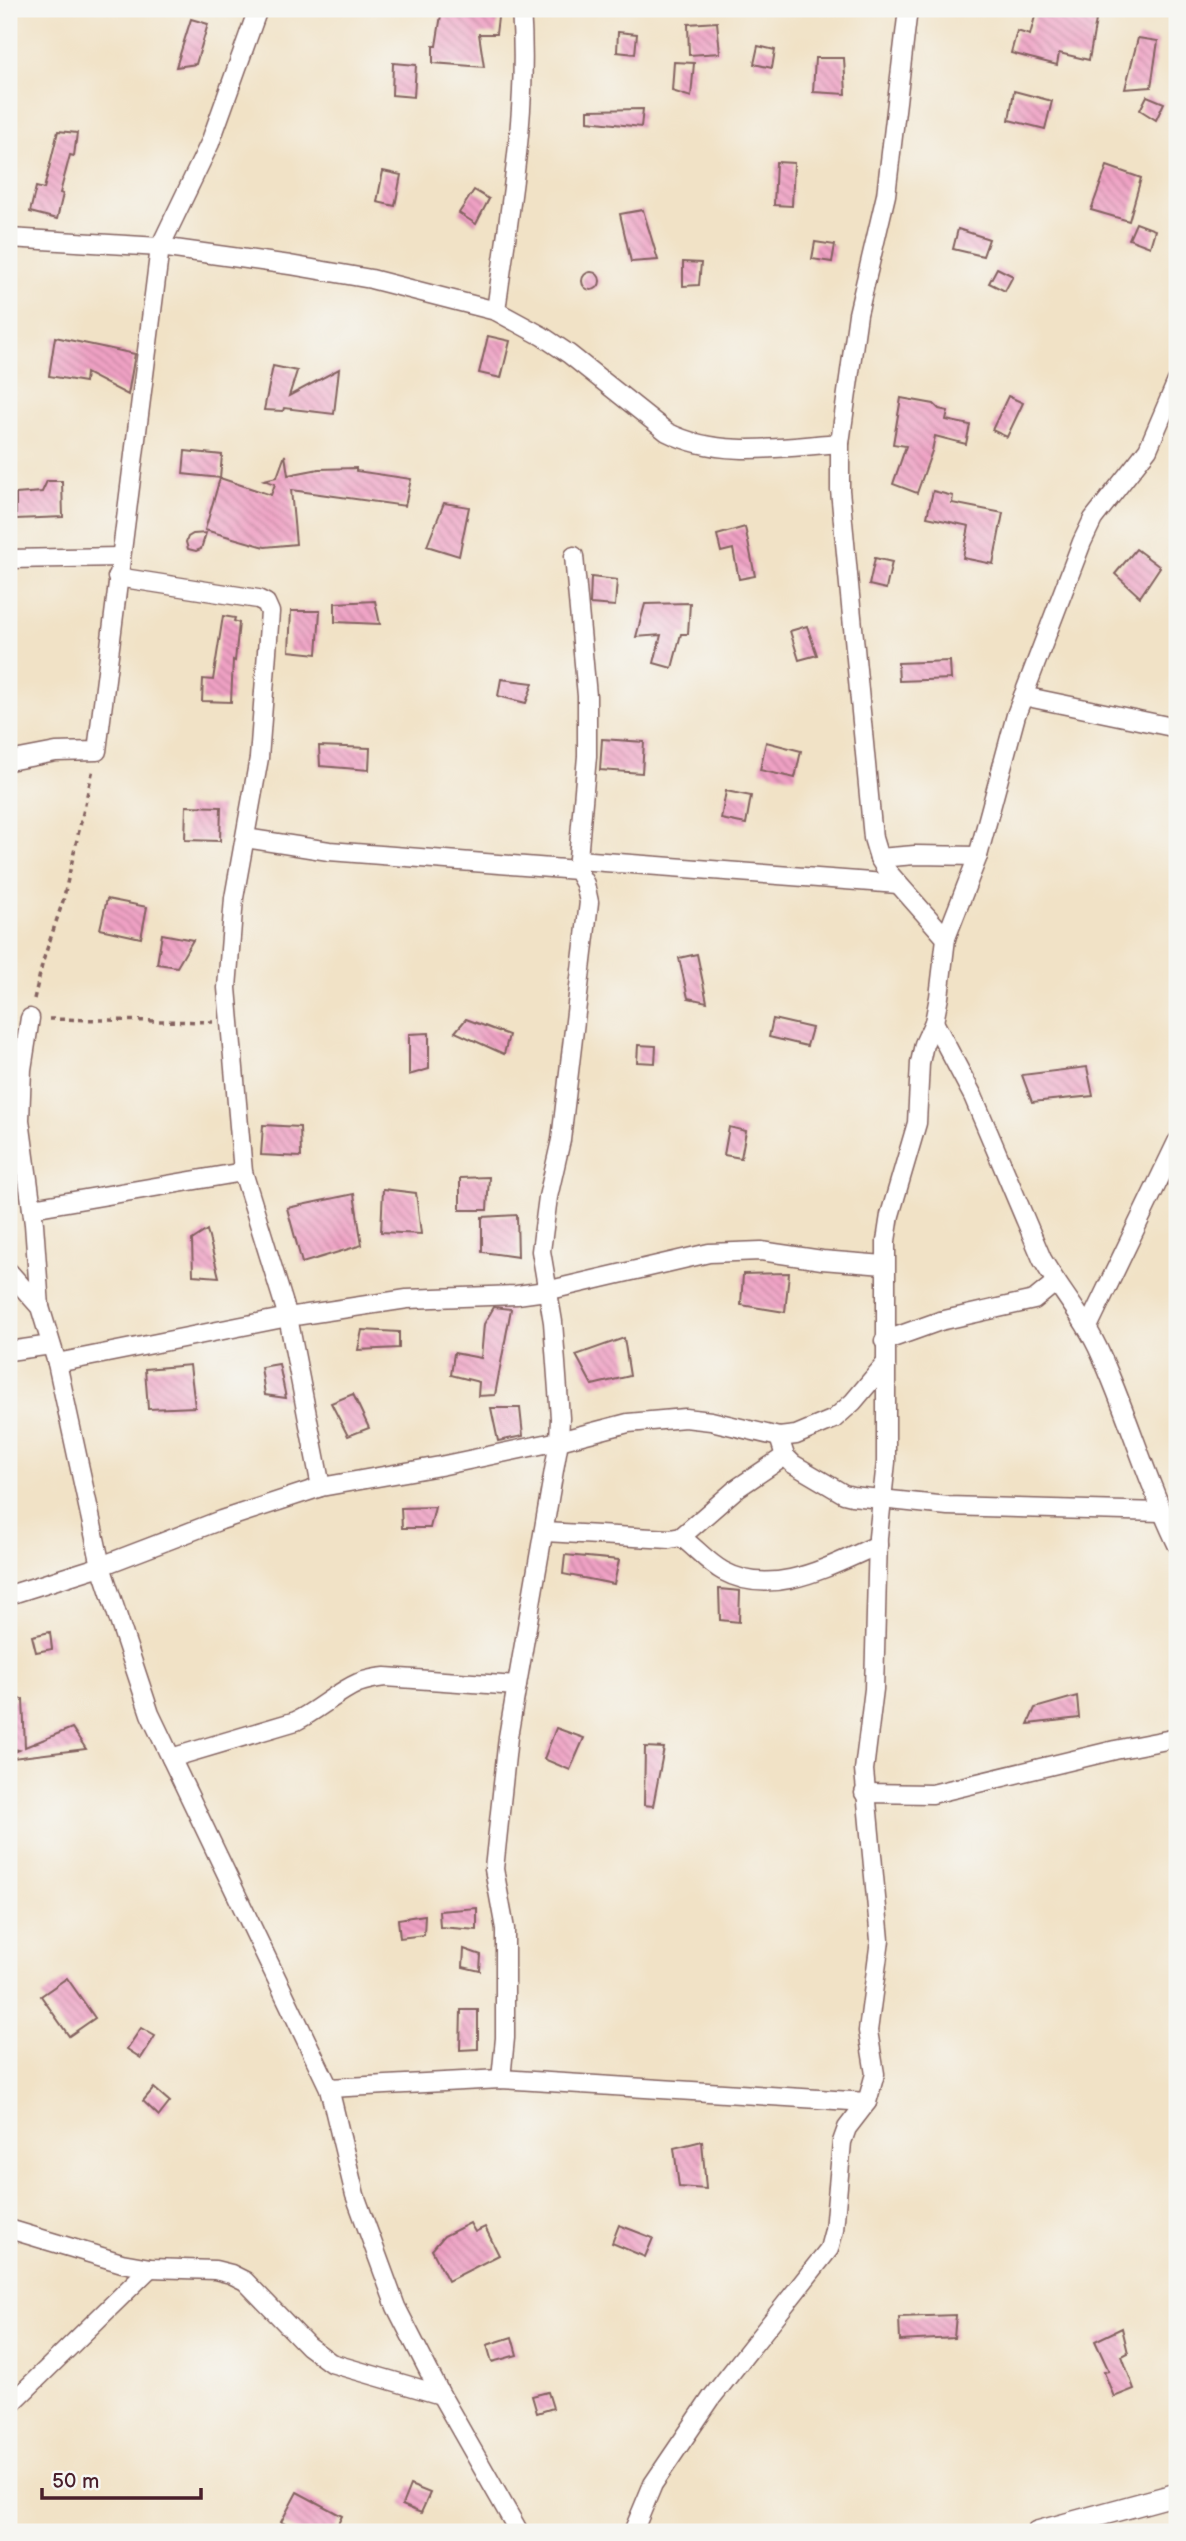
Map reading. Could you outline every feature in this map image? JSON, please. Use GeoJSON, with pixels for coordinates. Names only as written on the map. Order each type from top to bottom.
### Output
{"type":"FeatureCollection","features":[{"type":"Feature","properties":{"kind":"street"},"geometry":{"type":"LineString","coordinates":[[9,761],[56,752],[97,751],[160,247],[210,143],[258,9]]}},
{"type":"Feature","properties":{"kind":"street"},"geometry":{"type":"LineString","coordinates":[[496,311],[520,121],[523,42],[521,9]]}},
{"type":"Feature","properties":{"kind":"street"},"geometry":{"type":"LineString","coordinates":[[908,9],[886,195],[858,314],[840,443],[840,490],[873,838],[879,858],[898,884],[946,938]]}},
{"type":"Feature","properties":{"kind":"street"},"geometry":{"type":"LineString","coordinates":[[9,238],[160,247],[371,279],[496,311],[569,354],[667,432],[683,440],[742,450],[840,443]]}},
{"type":"Feature","properties":{"kind":"street"},"geometry":{"type":"LineString","coordinates":[[633,2532],[653,2484],[712,2397],[829,2249],[834,2230],[842,2142],[855,2116],[867,2102],[875,2074],[868,2031],[880,1940],[864,1794],[865,1750],[874,1689],[878,1545],[886,1440],[884,1265],[890,1215],[917,1123],[920,1063],[924,1044],[934,1022],[946,938],[978,856],[1016,715],[1093,519],[1148,449],[1177,381]]}},
{"type":"Feature","properties":{"kind":"street"},"geometry":{"type":"LineString","coordinates":[[501,2079],[505,2038],[505,1929],[494,1869],[508,1737],[559,1441],[560,1418],[553,1322],[541,1251],[561,1140],[589,920],[589,902],[578,865],[587,756],[587,708],[574,556]]}},
{"type":"Feature","properties":{"kind":"street"},"geometry":{"type":"LineString","coordinates":[[9,559],[120,557]]}},
{"type":"Feature","properties":{"kind":"street"},"geometry":{"type":"LineString","coordinates":[[117,577],[258,599],[268,606],[271,612],[259,758],[234,898],[228,954],[229,1022],[243,1172],[288,1317],[321,1487]]}},
{"type":"Feature","properties":{"kind":"street"},"geometry":{"type":"LineString","coordinates":[[1023,696],[1177,728]]}},
{"type":"Feature","properties":{"kind":"street"},"geometry":{"type":"LineString","coordinates":[[245,838],[329,851],[898,884]]}},
{"type":"Feature","properties":{"kind":"street"},"geometry":{"type":"LineString","coordinates":[[879,858],[978,856]]}},
{"type":"Feature","properties":{"kind":"street"},"geometry":{"type":"LineString","coordinates":[[30,1018],[22,1069],[20,1120],[32,1208],[40,1307],[57,1363],[101,1566],[150,1714],[330,2088],[355,2195],[396,2307],[441,2395],[519,2532]]}},
{"type":"Feature","properties":{"kind":"street"},"geometry":{"type":"LineString","coordinates":[[934,1022],[973,1096],[1042,1259],[1055,1282],[1088,1327],[1102,1356],[1161,1512],[1177,1544]]}},
{"type":"Feature","properties":{"kind":"street"},"geometry":{"type":"LineString","coordinates":[[1088,1327],[1177,1142]]}},
{"type":"Feature","properties":{"kind":"street"},"geometry":{"type":"LineString","coordinates":[[32,1208],[243,1172]]}},
{"type":"Feature","properties":{"kind":"street"},"geometry":{"type":"LineString","coordinates":[[57,1363],[288,1317],[407,1299],[517,1295],[546,1291],[709,1253],[740,1250],[884,1265]]}},
{"type":"Feature","properties":{"kind":"street"},"geometry":{"type":"LineString","coordinates":[[9,1272],[40,1307]]}},
{"type":"Feature","properties":{"kind":"street"},"geometry":{"type":"LineString","coordinates":[[884,1341],[940,1321],[1034,1300],[1055,1282]]}},
{"type":"Feature","properties":{"kind":"street"},"geometry":{"type":"LineString","coordinates":[[9,1351],[51,1345]]}},
{"type":"Feature","properties":{"kind":"street"},"geometry":{"type":"LineString","coordinates":[[9,1595],[101,1566],[222,1520],[321,1487],[440,1466],[559,1441],[628,1423],[685,1418],[711,1421],[779,1437],[796,1435],[834,1419],[853,1402],[885,1364]]}},
{"type":"Feature","properties":{"kind":"street"},"geometry":{"type":"LineString","coordinates":[[779,1437],[785,1456],[793,1464],[844,1494],[882,1500],[1020,1509],[1161,1512]]}},
{"type":"Feature","properties":{"kind":"street"},"geometry":{"type":"LineString","coordinates":[[545,1532],[670,1539],[681,1537],[736,1489],[785,1456]]}},
{"type":"Feature","properties":{"kind":"street"},"geometry":{"type":"LineString","coordinates":[[681,1537],[723,1571],[760,1581],[797,1578],[878,1545]]}},
{"type":"Feature","properties":{"kind":"street"},"geometry":{"type":"LineString","coordinates":[[171,1758],[296,1721],[315,1712],[356,1684],[370,1679],[385,1677],[517,1686]]}},
{"type":"Feature","properties":{"kind":"street"},"geometry":{"type":"LineString","coordinates":[[864,1794],[932,1794],[1115,1750],[1177,1738]]}},
{"type":"Feature","properties":{"kind":"street"},"geometry":{"type":"LineString","coordinates":[[330,2088],[501,2079],[867,2102]]}},
{"type":"Feature","properties":{"kind":"street"},"geometry":{"type":"LineString","coordinates":[[9,2229],[122,2263],[215,2270],[231,2274],[245,2281],[308,2346],[331,2363],[441,2395]]}},
{"type":"Feature","properties":{"kind":"street"},"geometry":{"type":"LineString","coordinates":[[9,2406],[150,2267]]}},
{"type":"Feature","properties":{"kind":"street"},"geometry":{"type":"LineString","coordinates":[[1037,2532],[1177,2494]]}},
{"type":"Feature","properties":{"kind":"path"},"geometry":{"type":"LineString","coordinates":[[97,751],[63,901],[43,961],[30,1018],[229,1022]]}},
{"type":"Feature","properties":{"kind":"building"},"geometry":{"type":"Polygon","coordinates":[[[442,9],[499,9],[496,34],[479,34],[484,67],[433,63],[433,46],[436,46],[442,9]]]}},
{"type":"Feature","properties":{"kind":"building"},"geometry":{"type":"Polygon","coordinates":[[[1037,9],[1064,9],[1096,20],[1089,60],[1059,53],[1057,65],[1011,53],[1017,31],[1030,35],[1037,9]]]}},
{"type":"Feature","properties":{"kind":"building"},"geometry":{"type":"Polygon","coordinates":[[[191,19],[208,24],[196,64],[176,67],[191,19]]]}},
{"type":"Feature","properties":{"kind":"building"},"geometry":{"type":"Polygon","coordinates":[[[717,22],[720,53],[689,55],[688,24],[717,22]]]}},
{"type":"Feature","properties":{"kind":"building"},"geometry":{"type":"Polygon","coordinates":[[[618,32],[637,34],[635,54],[617,52],[618,32]]]}},
{"type":"Feature","properties":{"kind":"building"},"geometry":{"type":"Polygon","coordinates":[[[1138,38],[1158,41],[1151,87],[1125,89],[1138,38]]]}},
{"type":"Feature","properties":{"kind":"building"},"geometry":{"type":"Polygon","coordinates":[[[758,46],[775,50],[772,68],[754,64],[758,46]]]}},
{"type":"Feature","properties":{"kind":"building"},"geometry":{"type":"Polygon","coordinates":[[[815,58],[844,58],[846,94],[813,92],[815,58]]]}},
{"type":"Feature","properties":{"kind":"building"},"geometry":{"type":"Polygon","coordinates":[[[674,62],[694,63],[691,97],[672,91],[674,62]]]}},
{"type":"Feature","properties":{"kind":"building"},"geometry":{"type":"Polygon","coordinates":[[[393,63],[416,65],[414,97],[392,95],[393,63]]]}},
{"type":"Feature","properties":{"kind":"building"},"geometry":{"type":"Polygon","coordinates":[[[1014,91],[1052,101],[1045,129],[1009,120],[1014,91]]]}},
{"type":"Feature","properties":{"kind":"building"},"geometry":{"type":"Polygon","coordinates":[[[1147,96],[1164,103],[1156,120],[1140,110],[1147,96]]]}},
{"type":"Feature","properties":{"kind":"building"},"geometry":{"type":"Polygon","coordinates":[[[643,109],[641,127],[588,121],[588,110],[643,109]]]}},
{"type":"Feature","properties":{"kind":"building"},"geometry":{"type":"Polygon","coordinates":[[[58,131],[77,133],[74,156],[70,155],[60,193],[63,194],[57,219],[30,212],[36,187],[44,189],[58,131]]]}},
{"type":"Feature","properties":{"kind":"building"},"geometry":{"type":"Polygon","coordinates":[[[776,162],[794,163],[792,206],[774,205],[776,162]]]}},
{"type":"Feature","properties":{"kind":"building"},"geometry":{"type":"Polygon","coordinates":[[[1107,166],[1141,178],[1129,221],[1091,210],[1107,166]]]}},
{"type":"Feature","properties":{"kind":"building"},"geometry":{"type":"Polygon","coordinates":[[[383,171],[401,175],[395,206],[377,202],[383,171]]]}},
{"type":"Feature","properties":{"kind":"building"},"geometry":{"type":"Polygon","coordinates":[[[474,190],[489,199],[476,224],[459,213],[474,190]]]}},
{"type":"Feature","properties":{"kind":"building"},"geometry":{"type":"Polygon","coordinates":[[[643,210],[658,260],[631,262],[620,214],[643,210]]]}},
{"type":"Feature","properties":{"kind":"building"},"geometry":{"type":"Polygon","coordinates":[[[1136,223],[1155,230],[1150,247],[1129,239],[1136,223]]]}},
{"type":"Feature","properties":{"kind":"building"},"geometry":{"type":"Polygon","coordinates":[[[958,229],[989,239],[983,256],[953,249],[958,229]]]}},
{"type":"Feature","properties":{"kind":"building"},"geometry":{"type":"Polygon","coordinates":[[[815,242],[835,245],[832,262],[812,259],[815,242]]]}},
{"type":"Feature","properties":{"kind":"building"},"geometry":{"type":"Polygon","coordinates":[[[683,262],[701,263],[699,285],[683,286],[683,262]]]}},
{"type":"Feature","properties":{"kind":"building"},"geometry":{"type":"Polygon","coordinates":[[[997,268],[1013,276],[1005,291],[989,283],[997,268]]]}},
{"type":"Feature","properties":{"kind":"building"},"geometry":{"type":"Polygon","coordinates":[[[587,272],[595,272],[600,281],[598,288],[587,290],[582,285],[582,277],[587,272]]]}},
{"type":"Feature","properties":{"kind":"building"},"geometry":{"type":"Polygon","coordinates":[[[488,336],[510,341],[501,378],[479,373],[488,336]]]}},
{"type":"Feature","properties":{"kind":"building"},"geometry":{"type":"Polygon","coordinates":[[[55,337],[135,354],[128,395],[86,373],[85,382],[49,376],[55,337]]]}},
{"type":"Feature","properties":{"kind":"building"},"geometry":{"type":"Polygon","coordinates":[[[273,366],[297,371],[289,396],[339,369],[334,414],[284,408],[283,411],[264,410],[273,366]]]}},
{"type":"Feature","properties":{"kind":"building"},"geometry":{"type":"Polygon","coordinates":[[[1008,396],[1023,403],[1007,437],[992,430],[1008,396]]]}},
{"type":"Feature","properties":{"kind":"building"},"geometry":{"type":"Polygon","coordinates":[[[901,398],[934,404],[939,409],[948,411],[946,420],[970,425],[966,444],[935,436],[917,493],[893,484],[906,446],[893,444],[901,398]]]}},
{"type":"Feature","properties":{"kind":"building"},"geometry":{"type":"Polygon","coordinates":[[[185,451],[222,455],[220,478],[183,474],[185,451]]]}},
{"type":"Feature","properties":{"kind":"building"},"geometry":{"type":"Polygon","coordinates":[[[285,455],[288,475],[319,469],[356,468],[356,471],[411,479],[405,506],[291,490],[296,544],[265,547],[205,530],[220,478],[271,495],[275,484],[264,480],[277,477],[285,455]]]}},
{"type":"Feature","properties":{"kind":"building"},"geometry":{"type":"Polygon","coordinates":[[[47,481],[62,481],[63,517],[16,519],[16,494],[42,492],[47,481]]]}},
{"type":"Feature","properties":{"kind":"building"},"geometry":{"type":"Polygon","coordinates":[[[933,491],[953,496],[952,503],[1003,513],[993,564],[963,558],[969,526],[927,517],[933,491]]]}},
{"type":"Feature","properties":{"kind":"building"},"geometry":{"type":"Polygon","coordinates":[[[444,503],[469,507],[459,556],[427,546],[444,503]]]}},
{"type":"Feature","properties":{"kind":"building"},"geometry":{"type":"Polygon","coordinates":[[[745,527],[755,576],[739,579],[733,549],[721,552],[717,535],[745,527]]]}},
{"type":"Feature","properties":{"kind":"building"},"geometry":{"type":"Polygon","coordinates":[[[206,533],[201,549],[188,549],[188,537],[206,533]]]}},
{"type":"Feature","properties":{"kind":"building"},"geometry":{"type":"Polygon","coordinates":[[[1136,549],[1160,567],[1140,597],[1115,574],[1136,549]]]}},
{"type":"Feature","properties":{"kind":"building"},"geometry":{"type":"Polygon","coordinates":[[[875,558],[892,562],[886,589],[869,585],[875,558]]]}},
{"type":"Feature","properties":{"kind":"building"},"geometry":{"type":"Polygon","coordinates":[[[591,577],[617,580],[615,606],[590,604],[591,577]]]}},
{"type":"Feature","properties":{"kind":"building"},"geometry":{"type":"Polygon","coordinates":[[[375,601],[380,624],[335,622],[335,603],[375,601]]]}},
{"type":"Feature","properties":{"kind":"building"},"geometry":{"type":"Polygon","coordinates":[[[690,603],[688,634],[681,634],[672,668],[654,663],[661,635],[636,637],[645,604],[690,603]]]}},
{"type":"Feature","properties":{"kind":"building"},"geometry":{"type":"Polygon","coordinates":[[[291,611],[320,611],[317,654],[289,651],[291,611]]]}},
{"type":"Feature","properties":{"kind":"building"},"geometry":{"type":"Polygon","coordinates":[[[223,616],[235,618],[234,621],[239,623],[235,661],[233,660],[231,702],[202,701],[203,679],[213,680],[223,616]]]}},
{"type":"Feature","properties":{"kind":"building"},"geometry":{"type":"Polygon","coordinates":[[[807,626],[817,655],[799,660],[790,631],[807,626]]]}},
{"type":"Feature","properties":{"kind":"building"},"geometry":{"type":"Polygon","coordinates":[[[950,661],[951,679],[899,681],[898,663],[950,661]]]}},
{"type":"Feature","properties":{"kind":"building"},"geometry":{"type":"Polygon","coordinates":[[[501,679],[533,683],[526,703],[498,696],[501,679]]]}},
{"type":"Feature","properties":{"kind":"building"},"geometry":{"type":"Polygon","coordinates":[[[602,739],[644,742],[642,773],[600,770],[602,739]]]}},
{"type":"Feature","properties":{"kind":"building"},"geometry":{"type":"Polygon","coordinates":[[[766,742],[801,751],[795,778],[760,770],[766,742]]]}},
{"type":"Feature","properties":{"kind":"building"},"geometry":{"type":"Polygon","coordinates":[[[319,746],[370,748],[369,770],[320,766],[319,746]]]}},
{"type":"Feature","properties":{"kind":"building"},"geometry":{"type":"Polygon","coordinates":[[[726,791],[751,796],[746,824],[721,819],[726,791]]]}},
{"type":"Feature","properties":{"kind":"building"},"geometry":{"type":"Polygon","coordinates":[[[186,806],[221,807],[220,841],[185,840],[186,806]]]}},
{"type":"Feature","properties":{"kind":"building"},"geometry":{"type":"Polygon","coordinates":[[[107,899],[147,907],[141,938],[100,929],[107,899]]]}},
{"type":"Feature","properties":{"kind":"building"},"geometry":{"type":"Polygon","coordinates":[[[162,934],[193,940],[177,967],[157,964],[162,934]]]}},
{"type":"Feature","properties":{"kind":"building"},"geometry":{"type":"Polygon","coordinates":[[[697,954],[707,1002],[688,998],[679,958],[697,954]]]}},
{"type":"Feature","properties":{"kind":"building"},"geometry":{"type":"Polygon","coordinates":[[[466,1019],[509,1035],[504,1054],[455,1032],[466,1019]]]}},
{"type":"Feature","properties":{"kind":"building"},"geometry":{"type":"Polygon","coordinates":[[[773,1019],[812,1028],[807,1046],[769,1037],[773,1019]]]}},
{"type":"Feature","properties":{"kind":"building"},"geometry":{"type":"Polygon","coordinates":[[[429,1033],[429,1069],[409,1075],[409,1034],[429,1033]]]}},
{"type":"Feature","properties":{"kind":"building"},"geometry":{"type":"Polygon","coordinates":[[[638,1045],[656,1046],[655,1063],[637,1062],[638,1045]]]}},
{"type":"Feature","properties":{"kind":"building"},"geometry":{"type":"Polygon","coordinates":[[[1087,1067],[1093,1096],[1032,1102],[1022,1075],[1087,1067]]]}},
{"type":"Feature","properties":{"kind":"building"},"geometry":{"type":"Polygon","coordinates":[[[263,1125],[300,1127],[301,1157],[261,1155],[263,1125]]]}},
{"type":"Feature","properties":{"kind":"building"},"geometry":{"type":"Polygon","coordinates":[[[729,1127],[746,1131],[741,1158],[724,1155],[729,1127]]]}},
{"type":"Feature","properties":{"kind":"building"},"geometry":{"type":"Polygon","coordinates":[[[489,1177],[487,1210],[460,1210],[460,1178],[489,1177]]]}},
{"type":"Feature","properties":{"kind":"building"},"geometry":{"type":"Polygon","coordinates":[[[383,1189],[416,1193],[421,1234],[381,1232],[383,1189]]]}},
{"type":"Feature","properties":{"kind":"building"},"geometry":{"type":"Polygon","coordinates":[[[354,1194],[362,1245],[302,1263],[287,1208],[354,1194]]]}},
{"type":"Feature","properties":{"kind":"building"},"geometry":{"type":"Polygon","coordinates":[[[517,1215],[518,1257],[482,1252],[482,1217],[517,1215]]]}},
{"type":"Feature","properties":{"kind":"building"},"geometry":{"type":"Polygon","coordinates":[[[207,1230],[219,1277],[193,1275],[192,1240],[207,1230]]]}},
{"type":"Feature","properties":{"kind":"building"},"geometry":{"type":"Polygon","coordinates":[[[789,1273],[785,1312],[741,1305],[743,1274],[789,1273]]]}},
{"type":"Feature","properties":{"kind":"building"},"geometry":{"type":"Polygon","coordinates":[[[494,1307],[511,1309],[495,1395],[478,1396],[479,1382],[451,1375],[454,1353],[481,1358],[484,1324],[494,1307]]]}},
{"type":"Feature","properties":{"kind":"building"},"geometry":{"type":"Polygon","coordinates":[[[362,1330],[399,1332],[399,1348],[358,1350],[362,1330]]]}},
{"type":"Feature","properties":{"kind":"building"},"geometry":{"type":"Polygon","coordinates":[[[624,1338],[630,1376],[592,1385],[576,1355],[624,1338]]]}},
{"type":"Feature","properties":{"kind":"building"},"geometry":{"type":"Polygon","coordinates":[[[279,1364],[286,1398],[265,1395],[261,1367],[279,1364]]]}},
{"type":"Feature","properties":{"kind":"building"},"geometry":{"type":"Polygon","coordinates":[[[190,1365],[195,1407],[148,1409],[145,1369],[190,1365]]]}},
{"type":"Feature","properties":{"kind":"building"},"geometry":{"type":"Polygon","coordinates":[[[353,1394],[369,1428],[348,1436],[331,1403],[353,1394]]]}},
{"type":"Feature","properties":{"kind":"building"},"geometry":{"type":"Polygon","coordinates":[[[491,1408],[520,1408],[523,1436],[498,1441],[491,1408]]]}},
{"type":"Feature","properties":{"kind":"building"},"geometry":{"type":"Polygon","coordinates":[[[435,1507],[430,1528],[402,1528],[401,1508],[435,1507]]]}},
{"type":"Feature","properties":{"kind":"building"},"geometry":{"type":"Polygon","coordinates":[[[565,1555],[619,1560],[614,1584],[563,1574],[565,1555]]]}},
{"type":"Feature","properties":{"kind":"building"},"geometry":{"type":"Polygon","coordinates":[[[719,1589],[740,1591],[739,1622],[720,1620],[719,1589]]]}},
{"type":"Feature","properties":{"kind":"building"},"geometry":{"type":"Polygon","coordinates":[[[50,1632],[52,1649],[36,1652],[32,1636],[50,1632]]]}},
{"type":"Feature","properties":{"kind":"building"},"geometry":{"type":"Polygon","coordinates":[[[1077,1696],[1079,1718],[1028,1724],[1035,1708],[1077,1696]]]}},
{"type":"Feature","properties":{"kind":"building"},"geometry":{"type":"Polygon","coordinates":[[[23,1699],[25,1747],[72,1728],[86,1749],[13,1758],[12,1753],[19,1750],[9,1748],[9,1700],[23,1699]]]}},
{"type":"Feature","properties":{"kind":"building"},"geometry":{"type":"Polygon","coordinates":[[[556,1728],[584,1738],[570,1770],[544,1759],[556,1728]]]}},
{"type":"Feature","properties":{"kind":"building"},"geometry":{"type":"Polygon","coordinates":[[[645,1747],[664,1748],[653,1806],[644,1805],[645,1747]]]}},
{"type":"Feature","properties":{"kind":"building"},"geometry":{"type":"Polygon","coordinates":[[[477,1908],[477,1930],[440,1927],[439,1911],[477,1908]]]}},
{"type":"Feature","properties":{"kind":"building"},"geometry":{"type":"Polygon","coordinates":[[[425,1915],[424,1935],[400,1938],[398,1919],[425,1915]]]}},
{"type":"Feature","properties":{"kind":"building"},"geometry":{"type":"Polygon","coordinates":[[[464,1949],[481,1955],[480,1971],[463,1967],[464,1949]]]}},
{"type":"Feature","properties":{"kind":"building"},"geometry":{"type":"Polygon","coordinates":[[[67,1978],[95,2018],[69,2036],[41,1996],[67,1978]]]}},
{"type":"Feature","properties":{"kind":"building"},"geometry":{"type":"Polygon","coordinates":[[[461,2010],[478,2010],[478,2049],[460,2050],[461,2010]]]}},
{"type":"Feature","properties":{"kind":"building"},"geometry":{"type":"Polygon","coordinates":[[[141,2028],[155,2036],[141,2058],[127,2049],[141,2028]]]}},
{"type":"Feature","properties":{"kind":"building"},"geometry":{"type":"Polygon","coordinates":[[[154,2088],[170,2102],[159,2116],[143,2101],[154,2088]]]}},
{"type":"Feature","properties":{"kind":"building"},"geometry":{"type":"Polygon","coordinates":[[[702,2141],[706,2189],[679,2187],[674,2148],[702,2141]]]}},
{"type":"Feature","properties":{"kind":"building"},"geometry":{"type":"Polygon","coordinates":[[[470,2223],[475,2232],[485,2227],[499,2255],[448,2281],[432,2250],[444,2236],[470,2223]]]}},
{"type":"Feature","properties":{"kind":"building"},"geometry":{"type":"Polygon","coordinates":[[[619,2225],[653,2238],[645,2257],[612,2243],[619,2225]]]}},
{"type":"Feature","properties":{"kind":"building"},"geometry":{"type":"Polygon","coordinates":[[[956,2315],[954,2338],[900,2341],[899,2317],[956,2315]]]}},
{"type":"Feature","properties":{"kind":"building"},"geometry":{"type":"Polygon","coordinates":[[[1122,2328],[1128,2353],[1122,2356],[1134,2389],[1114,2397],[1104,2372],[1109,2371],[1095,2341],[1122,2328]]]}},
{"type":"Feature","properties":{"kind":"building"},"geometry":{"type":"Polygon","coordinates":[[[512,2337],[517,2355],[492,2362],[487,2345],[512,2337]]]}},
{"type":"Feature","properties":{"kind":"building"},"geometry":{"type":"Polygon","coordinates":[[[548,2392],[553,2408],[537,2413],[532,2396],[548,2392]]]}},
{"type":"Feature","properties":{"kind":"building"},"geometry":{"type":"Polygon","coordinates":[[[410,2485],[430,2493],[421,2513],[402,2505],[410,2485]]]}},
{"type":"Feature","properties":{"kind":"building"},"geometry":{"type":"Polygon","coordinates":[[[297,2492],[342,2516],[334,2532],[300,2532],[281,2522],[297,2492]]]}}]}
